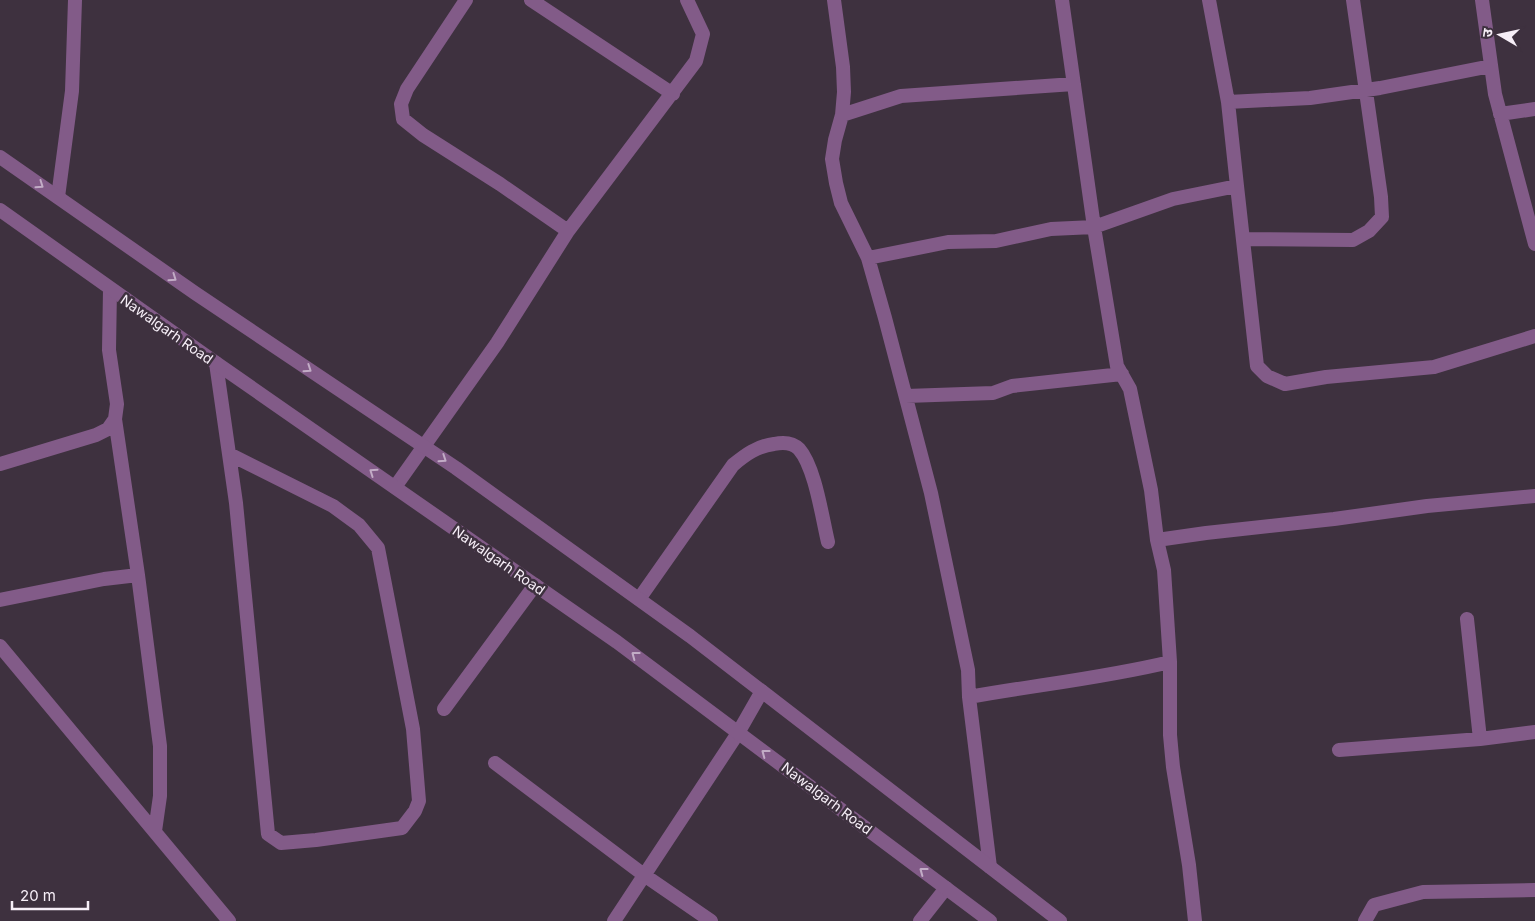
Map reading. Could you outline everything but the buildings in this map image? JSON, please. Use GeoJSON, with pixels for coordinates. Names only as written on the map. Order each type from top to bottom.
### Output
{"type":"FeatureCollection","features":[{"type":"Feature","properties":{"kind":"street"},"geometry":{"type":"LineString","coordinates":[[58,197],[72,91],[75,0]]}},
{"type":"Feature","properties":{"kind":"street"},"geometry":{"type":"LineString","coordinates":[[466,0],[407,89],[401,104],[403,119],[423,135],[500,184],[568,231]]}},
{"type":"Feature","properties":{"kind":"street"},"geometry":{"type":"LineString","coordinates":[[531,0],[673,94]]}},
{"type":"Feature","properties":{"kind":"street"},"geometry":{"type":"LineString","coordinates":[[394,487],[497,343],[568,231],[696,62],[703,34],[687,0]]}},
{"type":"Feature","properties":{"kind":"street"},"geometry":{"type":"LineString","coordinates":[[834,0],[843,67],[844,92],[842,115],[832,160],[836,183],[841,203],[868,258],[932,493],[968,670],[969,697],[990,867]]}},
{"type":"Feature","properties":{"kind":"street"},"geometry":{"type":"LineString","coordinates":[[1062,0],[1094,227],[1117,366],[1130,388],[1151,490],[1157,540],[1164,570],[1170,662],[1170,735],[1173,767],[1189,865],[1195,921]]}},
{"type":"Feature","properties":{"kind":"street"},"geometry":{"type":"LineString","coordinates":[[1209,0],[1228,102],[1238,209],[1257,366],[1267,376],[1285,384],[1326,377],[1434,367],[1535,336]]}},
{"type":"Feature","properties":{"kind":"street"},"geometry":{"type":"LineString","coordinates":[[1243,239],[1353,240],[1369,231],[1382,217],[1381,197],[1353,0]]}},
{"type":"Feature","properties":{"kind":"street"},"geometry":{"type":"LineString","coordinates":[[1482,0],[1495,94],[1533,229],[1535,244]]}},
{"type":"Feature","properties":{"kind":"street"},"geometry":{"type":"LineString","coordinates":[[1228,102],[1310,98],[1365,90],[1491,66]]}},
{"type":"Feature","properties":{"kind":"street"},"geometry":{"type":"LineString","coordinates":[[842,115],[901,96],[1074,84]]}},
{"type":"Feature","properties":{"kind":"street"},"geometry":{"type":"LineString","coordinates":[[1500,114],[1535,109]]}},
{"type":"Feature","properties":{"kind":"street"},"geometry":{"type":"LineString","coordinates":[[0,157],[195,293],[422,446],[639,599],[762,691],[1060,921]]}},
{"type":"Feature","properties":{"kind":"street"},"geometry":{"type":"LineString","coordinates":[[868,258],[948,242],[996,241],[1051,229],[1094,227],[1173,199],[1237,186]]}},
{"type":"Feature","properties":{"kind":"street","name":"Nawalgarh Road"},"geometry":{"type":"LineString","coordinates":[[0,210],[110,289],[617,642],[990,921]]}},
{"type":"Feature","properties":{"kind":"street"},"geometry":{"type":"LineString","coordinates":[[110,289],[109,350],[117,404],[115,419],[138,575],[160,746],[160,796],[154,831]]}},
{"type":"Feature","properties":{"kind":"street"},"geometry":{"type":"LineString","coordinates":[[216,363],[229,454],[236,503],[268,834],[281,843],[402,828],[419,801],[413,729],[378,548],[359,525],[333,506],[229,454]]}},
{"type":"Feature","properties":{"kind":"street"},"geometry":{"type":"LineString","coordinates":[[906,396],[993,393],[1012,386],[1122,374]]}},
{"type":"Feature","properties":{"kind":"street"},"geometry":{"type":"LineString","coordinates":[[0,464],[96,435],[108,429],[115,419]]}},
{"type":"Feature","properties":{"kind":"street"},"geometry":{"type":"LineString","coordinates":[[639,599],[733,465],[748,452],[768,444],[786,442],[798,448],[806,460],[828,542]]}},
{"type":"Feature","properties":{"kind":"street"},"geometry":{"type":"LineString","coordinates":[[1157,540],[1334,520],[1428,506],[1535,496]]}},
{"type":"Feature","properties":{"kind":"street"},"geometry":{"type":"LineString","coordinates":[[0,600],[138,575]]}},
{"type":"Feature","properties":{"kind":"street"},"geometry":{"type":"LineString","coordinates":[[444,709],[535,585]]}},
{"type":"Feature","properties":{"kind":"street"},"geometry":{"type":"LineString","coordinates":[[1466,619],[1480,739]]}},
{"type":"Feature","properties":{"kind":"street"},"geometry":{"type":"LineString","coordinates":[[0,646],[228,921]]}},
{"type":"Feature","properties":{"kind":"street"},"geometry":{"type":"LineString","coordinates":[[969,697],[1126,672],[1170,662]]}},
{"type":"Feature","properties":{"kind":"street"},"geometry":{"type":"LineString","coordinates":[[614,921],[738,732],[762,691]]}},
{"type":"Feature","properties":{"kind":"street"},"geometry":{"type":"LineString","coordinates":[[1339,750],[1480,739],[1535,732]]}},
{"type":"Feature","properties":{"kind":"street"},"geometry":{"type":"LineString","coordinates":[[495,763],[644,875],[711,921]]}},
{"type":"Feature","properties":{"kind":"street"},"geometry":{"type":"LineString","coordinates":[[920,921],[946,888]]}},
{"type":"Feature","properties":{"kind":"street"},"geometry":{"type":"LineString","coordinates":[[1365,921],[1374,905],[1423,892],[1535,890]]}}]}
